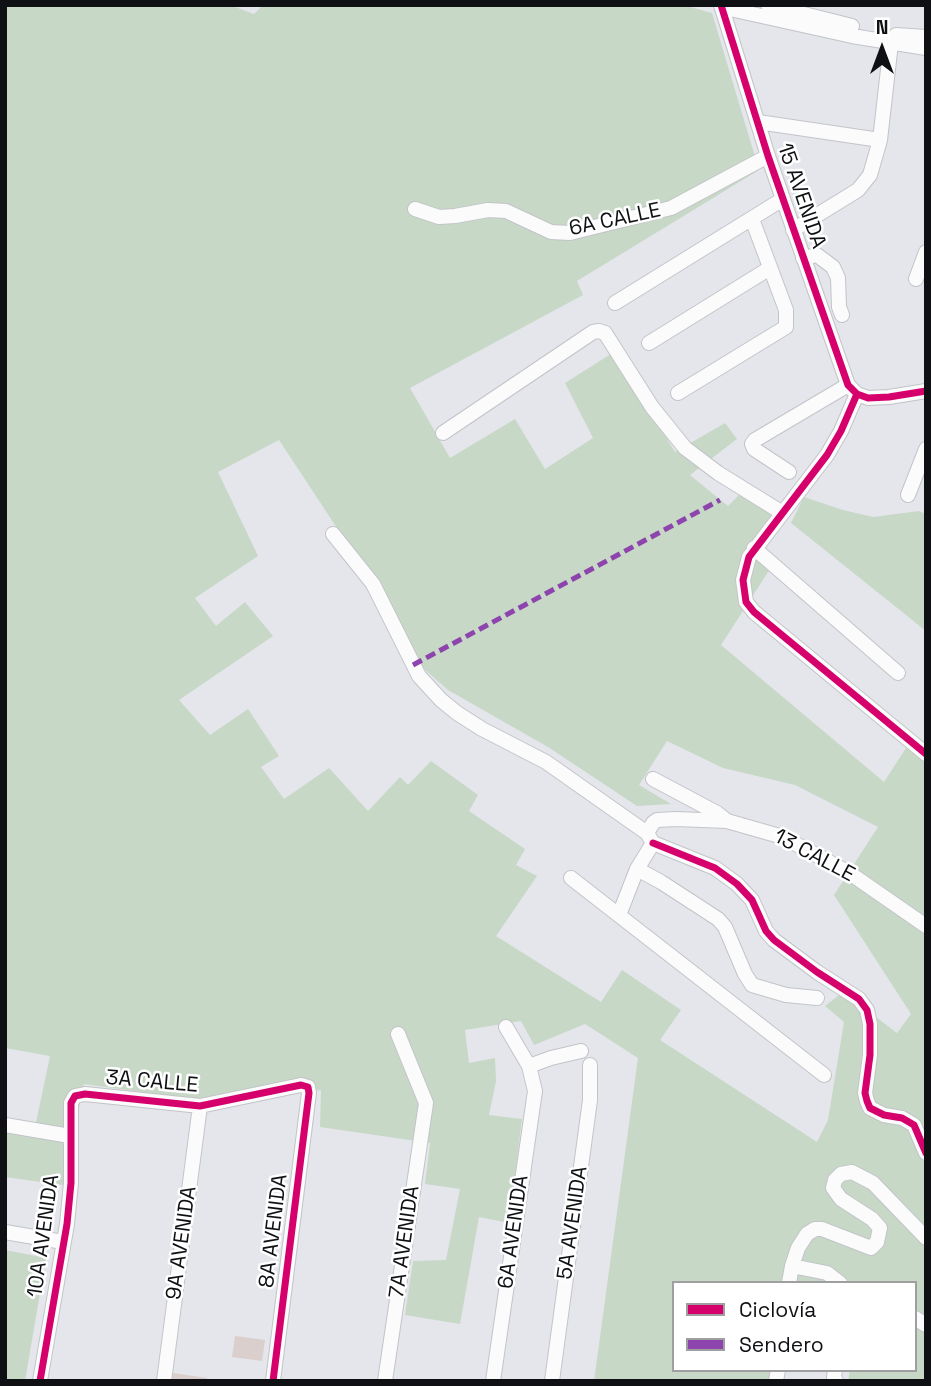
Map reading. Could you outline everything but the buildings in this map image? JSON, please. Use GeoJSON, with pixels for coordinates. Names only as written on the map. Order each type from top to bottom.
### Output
{"type":"FeatureCollection","features":[{"type":"Feature","properties":{"kind":"street"},"geometry":{"type":"LineString","coordinates":[[723,5],[730,9],[926,48]]}},
{"type":"Feature","properties":{"kind":"street","name":"15 AVENIDA"},"geometry":{"type":"LineString","coordinates":[[723,5],[768,156],[852,389]]}},
{"type":"Feature","properties":{"kind":"street"},"geometry":{"type":"LineString","coordinates":[[768,5],[870,31],[926,37]]}},
{"type":"Feature","properties":{"kind":"street"},"geometry":{"type":"LineString","coordinates":[[793,230],[859,190],[870,175],[880,141],[891,43]]}},
{"type":"Feature","properties":{"kind":"street"},"geometry":{"type":"LineString","coordinates":[[758,122],[880,141]]}},
{"type":"Feature","properties":{"kind":"street","name":"6A CALLE"},"geometry":{"type":"LineString","coordinates":[[415,209],[439,217],[488,210],[506,211],[551,232],[570,233],[671,208],[768,156]]}},
{"type":"Feature","properties":{"kind":"street"},"geometry":{"type":"LineString","coordinates":[[615,303],[783,199]]}},
{"type":"Feature","properties":{"kind":"street"},"geometry":{"type":"LineString","coordinates":[[678,393],[786,327],[786,310],[752,219]]}},
{"type":"Feature","properties":{"kind":"street"},"geometry":{"type":"LineString","coordinates":[[916,279],[926,252]]}},
{"type":"Feature","properties":{"kind":"street"},"geometry":{"type":"LineString","coordinates":[[803,258],[817,256],[833,267],[838,278],[839,307],[842,315]]}},
{"type":"Feature","properties":{"kind":"street"},"geometry":{"type":"LineString","coordinates":[[649,343],[770,268]]}},
{"type":"Feature","properties":{"kind":"street"},"geometry":{"type":"LineString","coordinates":[[443,433],[593,332],[599,331],[605,333],[652,407],[685,448],[718,473],[782,512]]}},
{"type":"Feature","properties":{"kind":"street"},"geometry":{"type":"LineString","coordinates":[[852,389],[868,398],[926,391]]}},
{"type":"Feature","properties":{"kind":"street"},"geometry":{"type":"LineString","coordinates":[[789,472],[754,449],[752,444],[755,440],[852,389]]}},
{"type":"Feature","properties":{"kind":"street"},"geometry":{"type":"LineString","coordinates":[[852,389],[842,431],[827,455],[748,557],[743,580],[746,601],[754,612],[926,754]]}},
{"type":"Feature","properties":{"kind":"street"},"geometry":{"type":"LineString","coordinates":[[908,495],[926,449]]}},
{"type":"Feature","properties":{"kind":"street"},"geometry":{"type":"LineString","coordinates":[[333,534],[373,584],[419,676],[441,700],[482,729],[546,762],[650,835],[715,868],[737,884],[752,900],[766,931],[774,940],[859,999],[867,1010],[870,1024],[870,1055],[865,1093],[870,1108],[884,1115],[902,1118],[914,1125],[926,1153]]}},
{"type":"Feature","properties":{"kind":"street"},"geometry":{"type":"LineString","coordinates":[[754,548],[898,673]]}},
{"type":"Feature","properties":{"kind":"street"},"geometry":{"type":"LineString","coordinates":[[653,779],[727,821]]}},
{"type":"Feature","properties":{"kind":"street","name":"13 CALLE"},"geometry":{"type":"LineString","coordinates":[[650,835],[657,820],[727,821],[783,837],[851,874],[926,926]]}},
{"type":"Feature","properties":{"kind":"street"},"geometry":{"type":"LineString","coordinates":[[619,915],[650,835]]}},
{"type":"Feature","properties":{"kind":"street"},"geometry":{"type":"LineString","coordinates":[[637,869],[718,919],[725,927],[752,985],[786,995],[817,998]]}},
{"type":"Feature","properties":{"kind":"street"},"geometry":{"type":"LineString","coordinates":[[571,878],[824,1075]]}},
{"type":"Feature","properties":{"kind":"street"},"geometry":{"type":"LineString","coordinates":[[506,1027],[526,1061],[581,1051]]}},
{"type":"Feature","properties":{"kind":"street","name":"7A AVENIDA"},"geometry":{"type":"LineString","coordinates":[[385,1381],[426,1103],[398,1034]]}},
{"type":"Feature","properties":{"kind":"street","name":"6A AVENIDA"},"geometry":{"type":"LineString","coordinates":[[493,1381],[534,1083],[526,1061]]}},
{"type":"Feature","properties":{"kind":"street","name":"5A AVENIDA"},"geometry":{"type":"LineString","coordinates":[[552,1381],[590,1100],[590,1065]]}},
{"type":"Feature","properties":{"kind":"street","name":"3A CALLE"},"geometry":{"type":"LineString","coordinates":[[75,1096],[85,1094],[200,1106],[301,1084],[308,1087]]}},
{"type":"Feature","properties":{"kind":"street","name":"8A AVENIDA"},"geometry":{"type":"LineString","coordinates":[[273,1381],[308,1087]]}},
{"type":"Feature","properties":{"kind":"street","name":"10A AVENIDA"},"geometry":{"type":"LineString","coordinates":[[40,1381],[71,1183],[71,1102],[75,1096]]}},
{"type":"Feature","properties":{"kind":"street","name":"9A AVENIDA"},"geometry":{"type":"LineString","coordinates":[[164,1381],[200,1106]]}},
{"type":"Feature","properties":{"kind":"street"},"geometry":{"type":"LineString","coordinates":[[5,1125],[70,1136]]}},
{"type":"Feature","properties":{"kind":"street"},"geometry":{"type":"LineString","coordinates":[[789,1281],[792,1266],[807,1234],[815,1229],[822,1229],[871,1248],[877,1242],[880,1228],[872,1219],[841,1199],[833,1188],[835,1180],[841,1174],[852,1172],[873,1183],[926,1238]]}},
{"type":"Feature","properties":{"kind":"street"},"geometry":{"type":"LineString","coordinates":[[5,1232],[63,1242]]}},
{"type":"Feature","properties":{"kind":"street"},"geometry":{"type":"LineString","coordinates":[[792,1266],[827,1273],[837,1281]]}},
{"type":"Feature","properties":{"kind":"green space"},"geometry":{"type":"Polygon","coordinates":[[[5,5],[230,5],[254,14],[263,5],[683,5],[712,13],[759,170],[577,281],[583,295],[410,388],[450,458],[515,419],[545,469],[593,438],[565,383],[614,352],[675,452],[725,423],[737,439],[690,475],[728,506],[739,495],[774,516],[748,552],[770,569],[721,645],[884,782],[906,748],[926,758],[926,1381],[848,1381],[850,1372],[917,1372],[917,1281],[672,1281],[672,1372],[776,1372],[775,1381],[594,1381],[638,1058],[585,1024],[534,1045],[521,1021],[465,1030],[469,1063],[495,1058],[496,1081],[489,1115],[522,1119],[509,1223],[479,1217],[460,1324],[405,1315],[413,1261],[446,1260],[460,1189],[425,1184],[430,1143],[320,1127],[321,1090],[220,1103],[84,1084],[63,1185],[5,1177],[5,1132],[33,1137],[50,1056],[5,1048],[5,5]],[[279,440],[218,472],[258,556],[195,598],[216,626],[245,602],[273,636],[179,700],[210,735],[248,709],[279,756],[261,767],[284,799],[329,768],[368,811],[400,777],[408,785],[431,761],[478,795],[469,811],[525,849],[516,865],[537,876],[496,936],[601,1002],[622,970],[681,1010],[660,1040],[817,1142],[828,1120],[844,1022],[825,1006],[843,992],[897,1033],[911,1014],[834,895],[878,827],[795,785],[723,768],[667,741],[639,785],[671,804],[637,806],[548,747],[448,690],[414,660],[335,525],[279,440]]]}},
{"type":"Feature","properties":{"kind":"green space"},"geometry":{"type":"Polygon","coordinates":[[[804,497],[873,517],[919,511],[926,514],[926,631],[791,523],[804,497]]]}},
{"type":"Feature","properties":{"kind":"green space"},"geometry":{"type":"Polygon","coordinates":[[[5,1250],[46,1258],[25,1381],[5,1381],[5,1250]]]}},
{"type":"Feature","properties":{"kind":"marked path"},"geometry":{"type":"LineString","coordinates":[[413,665],[720,500]]}},
{"type":"Feature","properties":{"kind":"cycle path"},"geometry":{"type":"LineString","coordinates":[[721,5],[768,156],[848,385],[857,394],[868,398],[926,391]]}},
{"type":"Feature","properties":{"kind":"cycle path"},"geometry":{"type":"LineString","coordinates":[[857,394],[827,455],[749,557],[743,580],[746,602],[754,612],[926,754]]}},
{"type":"Feature","properties":{"kind":"cycle path"},"geometry":{"type":"LineString","coordinates":[[653,843],[715,868],[737,884],[752,900],[766,931],[774,940],[859,999],[867,1010],[870,1024],[870,1055],[865,1093],[870,1108],[884,1115],[902,1118],[914,1125],[926,1153]]}},
{"type":"Feature","properties":{"kind":"cycle path"},"geometry":{"type":"LineString","coordinates":[[40,1381],[67,1224],[71,1183],[71,1103],[75,1096],[85,1094],[200,1106],[301,1085],[308,1087],[309,1093],[273,1381]]}}]}
